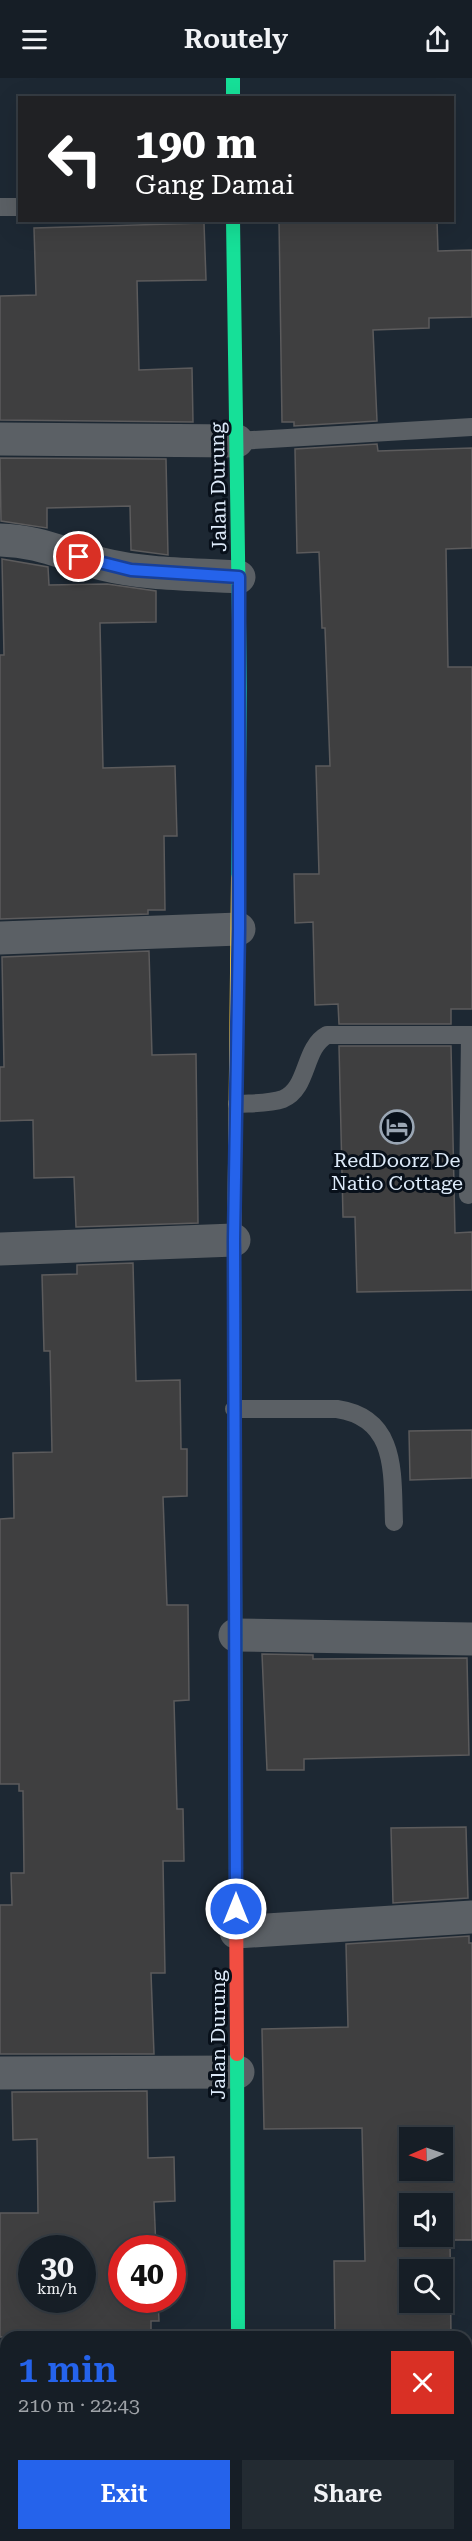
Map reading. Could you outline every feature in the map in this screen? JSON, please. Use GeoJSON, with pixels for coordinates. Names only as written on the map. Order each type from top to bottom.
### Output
{"type":"FeatureCollection","features":[{"type":"Feature","properties":{"kind":"street"},"geometry":{"type":"LineString","coordinates":[[232,78],[232,96]]}},
{"type":"Feature","properties":{"kind":"street","name":"Jalan Durung"},"geometry":{"type":"LineString","coordinates":[[233,222],[239,577],[239,929],[234,1240],[238,2331]]}},
{"type":"Feature","properties":{"kind":"street"},"geometry":{"type":"LineString","coordinates":[[0,439],[237,441]]}},
{"type":"Feature","properties":{"kind":"street"},"geometry":{"type":"LineString","coordinates":[[0,540],[42,544],[102,564],[131,570],[239,577]]}},
{"type":"Feature","properties":{"kind":"street"},"geometry":{"type":"LineString","coordinates":[[0,938],[239,929]]}},
{"type":"Feature","properties":{"kind":"street"},"geometry":{"type":"LineString","coordinates":[[0,1249],[234,1240]]}},
{"type":"Feature","properties":{"kind":"street"},"geometry":{"type":"LineString","coordinates":[[235,1635],[472,1639]]}},
{"type":"Feature","properties":{"kind":"street"},"geometry":{"type":"LineString","coordinates":[[237,1932],[472,1917]]}},
{"type":"Feature","properties":{"kind":"street"},"geometry":{"type":"LineString","coordinates":[[0,2073],[238,2072]]}},
{"type":"Feature","properties":{"kind":"lane"},"geometry":{"type":"LineString","coordinates":[[0,207],[18,207]]}},
{"type":"Feature","properties":{"kind":"lane"},"geometry":{"type":"LineString","coordinates":[[237,441],[472,427]]}},
{"type":"Feature","properties":{"kind":"lane"},"geometry":{"type":"LineString","coordinates":[[237,1104],[274,1101],[290,1095],[296,1088],[316,1044],[327,1035],[471,1035],[468,1195]]}},
{"type":"Feature","properties":{"kind":"lane"},"geometry":{"type":"LineString","coordinates":[[234,1409],[337,1409],[354,1411],[367,1418],[376,1427],[389,1453],[394,1522]]}},
{"type":"Feature","properties":{"kind":"building"},"geometry":{"type":"Polygon","coordinates":[[[279,222],[437,222],[438,251],[472,250],[472,317],[429,318],[429,328],[373,330],[377,421],[294,426],[294,422],[282,422],[279,222]]]}},
{"type":"Feature","properties":{"kind":"building"},"geometry":{"type":"Polygon","coordinates":[[[204,223],[206,280],[137,281],[139,370],[192,368],[193,422],[0,420],[0,296],[36,295],[34,228],[204,223]]]}},
{"type":"Feature","properties":{"kind":"building"},"geometry":{"type":"Polygon","coordinates":[[[377,444],[378,451],[472,448],[472,548],[446,549],[448,667],[472,667],[472,1009],[451,1009],[451,1024],[339,1024],[338,1004],[315,1005],[313,922],[295,923],[294,874],[319,874],[316,766],[330,766],[325,628],[322,628],[319,552],[297,553],[295,449],[377,444]]]}},
{"type":"Feature","properties":{"kind":"building"},"geometry":{"type":"Polygon","coordinates":[[[0,458],[166,459],[168,555],[131,550],[130,506],[47,508],[47,528],[1,521],[0,458]]]}},
{"type":"Feature","properties":{"kind":"building"},"geometry":{"type":"Polygon","coordinates":[[[2,559],[48,567],[49,585],[107,584],[156,591],[156,622],[100,623],[103,768],[175,766],[177,836],[164,836],[165,910],[148,910],[148,914],[0,919],[0,655],[4,655],[2,559]]]}},
{"type":"Feature","properties":{"kind":"building"},"geometry":{"type":"Polygon","coordinates":[[[149,951],[152,1055],[196,1054],[198,1223],[76,1227],[74,1177],[34,1178],[33,1120],[0,1121],[0,1067],[4,1067],[2,957],[149,951]]]}},
{"type":"Feature","properties":{"kind":"building","name":"RedDoorz De Natio Cottage"},"geometry":{"type":"Polygon","coordinates":[[[339,1046],[451,1046],[455,1233],[472,1232],[472,1290],[357,1292],[355,1217],[343,1217],[339,1046]]]}},
{"type":"Feature","properties":{"kind":"building"},"geometry":{"type":"Polygon","coordinates":[[[133,1263],[136,1381],[180,1380],[181,1449],[187,1449],[187,1496],[163,1497],[167,1605],[188,1605],[189,1700],[174,1701],[177,1809],[183,1809],[184,1861],[163,1861],[165,1973],[151,1973],[154,2054],[0,2054],[0,1905],[12,1905],[11,1873],[24,1873],[23,1791],[19,1791],[19,1784],[0,1784],[0,1519],[14,1518],[13,1453],[52,1452],[50,1351],[44,1351],[42,1275],[77,1274],[77,1265],[133,1263]]]}},
{"type":"Feature","properties":{"kind":"building"},"geometry":{"type":"Polygon","coordinates":[[[472,1430],[472,1478],[410,1480],[409,1431],[472,1430]]]}},
{"type":"Feature","properties":{"kind":"building"},"geometry":{"type":"Polygon","coordinates":[[[262,1654],[313,1655],[313,1659],[467,1658],[469,1755],[304,1759],[304,1770],[267,1770],[262,1654]]]}},
{"type":"Feature","properties":{"kind":"building"},"geometry":{"type":"Polygon","coordinates":[[[466,1827],[468,1898],[393,1903],[391,1828],[466,1827]]]}},
{"type":"Feature","properties":{"kind":"building"},"geometry":{"type":"Polygon","coordinates":[[[469,1936],[469,1943],[472,1943],[472,2240],[453,2240],[453,2193],[399,2193],[399,2247],[450,2247],[450,2259],[399,2259],[399,2313],[451,2313],[451,2331],[335,2331],[334,2261],[365,2261],[362,2128],[264,2129],[262,2029],[348,2027],[346,1944],[469,1936]]]}},
{"type":"Feature","properties":{"kind":"building"},"geometry":{"type":"Polygon","coordinates":[[[147,2091],[148,2158],[174,2157],[175,2201],[154,2202],[155,2235],[108,2235],[108,2313],[159,2313],[159,2321],[151,2321],[151,2331],[0,2331],[0,2213],[38,2213],[37,2139],[13,2140],[12,2092],[147,2091]]]}},
{"type":"Feature","properties":{"kind":"traffic: fast"},"geometry":{"type":"LineString","coordinates":[[233,78],[233,96]]}},
{"type":"Feature","properties":{"kind":"traffic: fast"},"geometry":{"type":"LineString","coordinates":[[233,222],[240,688],[238,878]]}},
{"type":"Feature","properties":{"kind":"traffic: fast"},"geometry":{"type":"LineString","coordinates":[[234,1258],[236,1888]]}},
{"type":"Feature","properties":{"kind":"traffic: fast"},"geometry":{"type":"LineString","coordinates":[[237,2054],[238,2331]]}},
{"type":"Feature","properties":{"kind":"traffic: slow"},"geometry":{"type":"LineString","coordinates":[[234,1258],[238,878]]}},
{"type":"Feature","properties":{"kind":"traffic: jam"},"geometry":{"type":"LineString","coordinates":[[236,1888],[237,2054]]}},
{"type":"Feature","properties":{"kind":"place","name":"RedDoorz De Natio Cottage"},"geometry":{"type":"Point","coordinates":[397,1127]}},
{"type":"Feature","properties":{"kind":"route"},"geometry":{"type":"LineString","coordinates":[[79,557],[131,570],[239,577],[239,929],[234,1240],[236,1909]]}}]}
